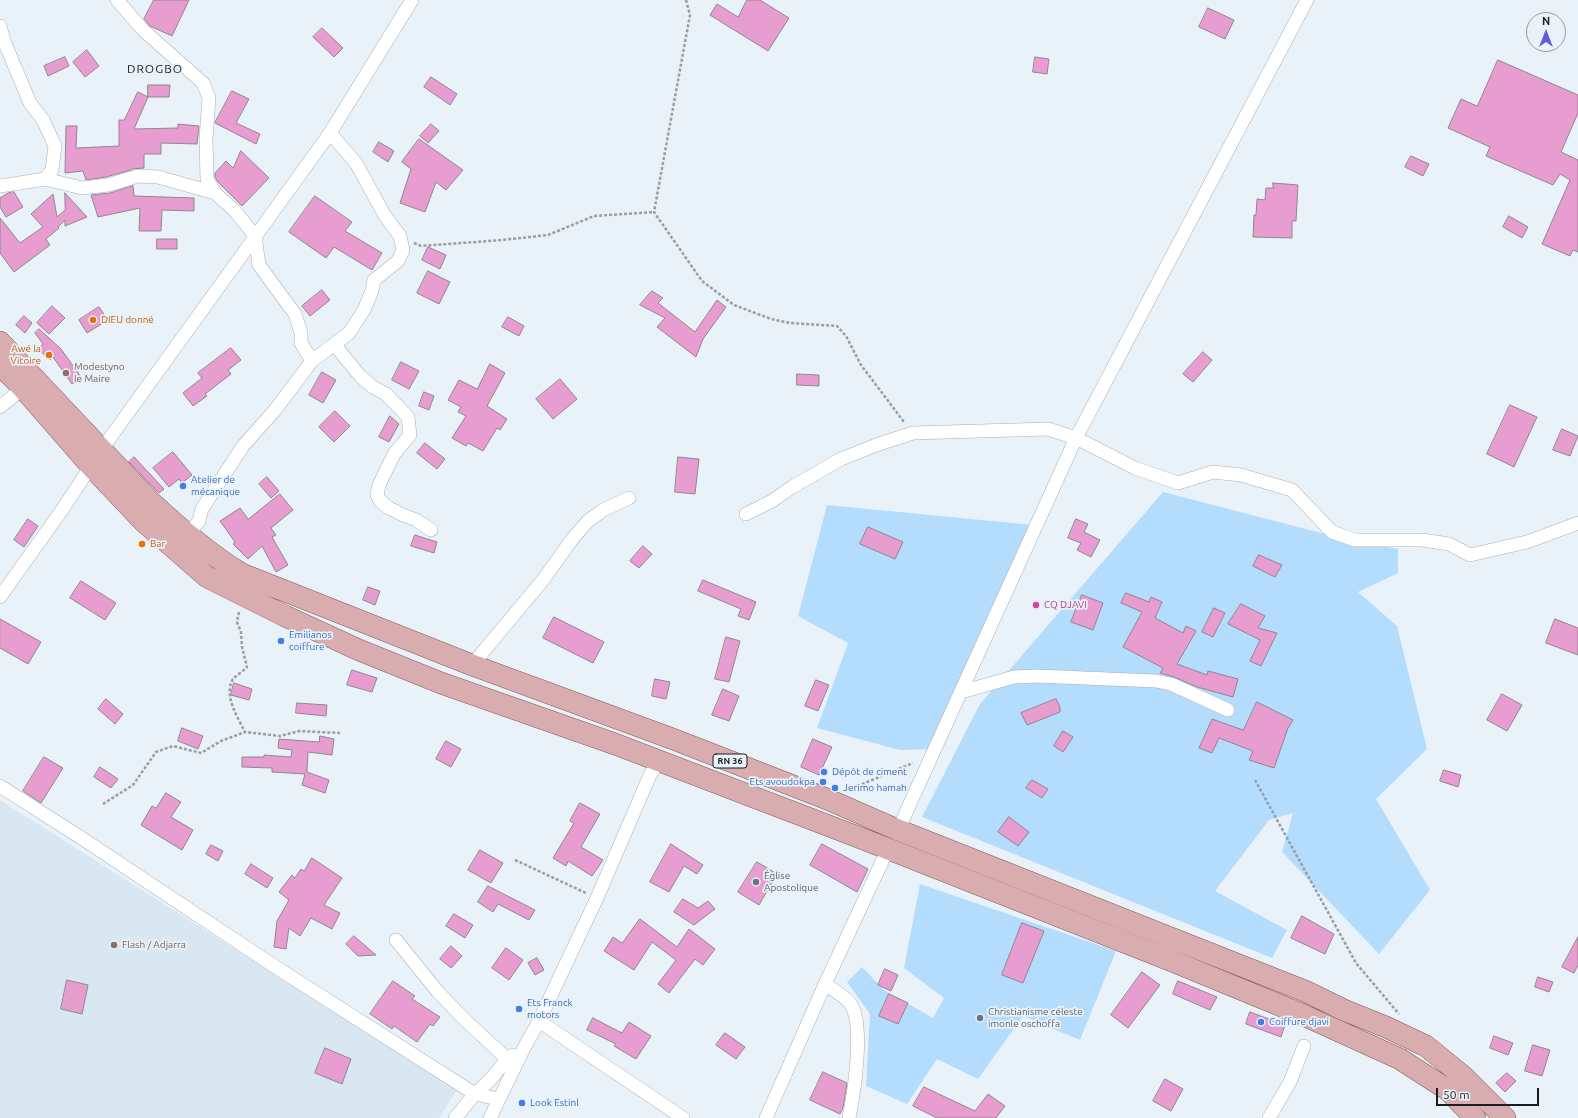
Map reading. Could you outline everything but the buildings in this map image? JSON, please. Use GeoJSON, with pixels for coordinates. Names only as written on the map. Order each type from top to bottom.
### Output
{"type":"FeatureCollection","features":[{"type":"Feature","properties":{"kind":"main road","name":"RN 36"},"geometry":{"type":"LineString","coordinates":[[0,342],[96,458],[143,521],[206,577],[359,650],[433,680],[659,761],[888,849],[1301,1014],[1400,1059],[1448,1090],[1475,1118]]}},
{"type":"Feature","properties":{"kind":"main road","name":"RN 36"},"geometry":{"type":"LineString","coordinates":[[0,365],[96,458],[150,501],[219,560],[242,574],[472,665],[666,736],[827,799],[898,830],[1305,991],[1426,1046],[1463,1076],[1505,1118]]}},
{"type":"Feature","properties":{"kind":"street"},"geometry":{"type":"LineString","coordinates":[[117,0],[143,30],[203,83],[209,98],[206,139],[207,179],[214,193],[235,211],[255,236],[259,265],[295,314],[301,334],[301,343],[312,361]]}},
{"type":"Feature","properties":{"kind":"street"},"geometry":{"type":"LineString","coordinates":[[0,597],[62,510],[96,458],[330,133],[412,0]]}},
{"type":"Feature","properties":{"kind":"street"},"geometry":{"type":"LineString","coordinates":[[898,830],[1076,438],[1307,0]]}},
{"type":"Feature","properties":{"kind":"street"},"geometry":{"type":"LineString","coordinates":[[0,26],[4,41],[30,103],[43,120],[55,146],[52,170],[45,179]]}},
{"type":"Feature","properties":{"kind":"street"},"geometry":{"type":"LineString","coordinates":[[188,535],[198,521],[202,509],[243,446],[275,410],[312,361],[349,333],[364,310],[372,291],[374,280],[398,261],[403,250],[400,236],[385,216],[356,163],[330,133]]}},
{"type":"Feature","properties":{"kind":"street"},"geometry":{"type":"LineString","coordinates":[[0,186],[45,179],[82,188],[108,184],[138,176],[158,177],[214,193]]}},
{"type":"Feature","properties":{"kind":"street"},"geometry":{"type":"LineString","coordinates":[[334,344],[360,376],[373,387],[386,394],[408,417],[410,435],[394,454],[379,485],[377,494],[380,501],[390,508],[403,516],[416,520],[431,530]]}},
{"type":"Feature","properties":{"kind":"street"},"geometry":{"type":"LineString","coordinates":[[0,407],[23,388]]}},
{"type":"Feature","properties":{"kind":"street"},"geometry":{"type":"LineString","coordinates":[[746,514],[772,501],[792,487],[841,459],[878,444],[913,433],[957,433],[1014,429],[1048,429],[1076,438],[1135,468],[1178,483],[1213,472],[1241,475],[1292,490],[1332,532],[1355,540],[1422,540],[1448,544],[1470,555],[1527,542],[1578,523]]}},
{"type":"Feature","properties":{"kind":"street"},"geometry":{"type":"LineString","coordinates":[[472,665],[543,580],[573,538],[588,521],[603,510],[629,498]]}},
{"type":"Feature","properties":{"kind":"street"},"geometry":{"type":"LineString","coordinates":[[961,692],[1014,677],[1036,676],[1156,681],[1171,684],[1228,710]]}},
{"type":"Feature","properties":{"kind":"street"},"geometry":{"type":"LineString","coordinates":[[490,1118],[498,1099],[539,1021],[597,898],[650,775],[659,761]]}},
{"type":"Feature","properties":{"kind":"street"},"geometry":{"type":"LineString","coordinates":[[0,786],[83,839],[274,966],[475,1094],[498,1099]]}},
{"type":"Feature","properties":{"kind":"street"},"geometry":{"type":"LineString","coordinates":[[766,1118],[825,984],[888,849]]}},
{"type":"Feature","properties":{"kind":"street"},"geometry":{"type":"LineString","coordinates":[[396,940],[438,992],[463,1018],[507,1059]]}},
{"type":"Feature","properties":{"kind":"street"},"geometry":{"type":"LineString","coordinates":[[825,984],[850,1003],[856,1021],[855,1086],[849,1118]]}},
{"type":"Feature","properties":{"kind":"street"},"geometry":{"type":"LineString","coordinates":[[539,1021],[683,1118]]}},
{"type":"Feature","properties":{"kind":"street"},"geometry":{"type":"LineString","coordinates":[[1269,1118],[1290,1082],[1304,1046]]}},
{"type":"Feature","properties":{"kind":"street"},"geometry":{"type":"LineString","coordinates":[[455,1118],[475,1094],[491,1080],[507,1059],[524,1048]]}},
{"type":"Feature","properties":{"kind":"path"},"geometry":{"type":"LineString","coordinates":[[686,0],[690,15],[654,212],[702,281],[734,305],[771,319],[790,323],[837,326],[846,336],[861,365],[913,433]]}},
{"type":"Feature","properties":{"kind":"path"},"geometry":{"type":"LineString","coordinates":[[400,236],[421,246],[502,240],[548,235],[594,216],[654,212]]}},
{"type":"Feature","properties":{"kind":"path"},"geometry":{"type":"LineString","coordinates":[[245,732],[232,709],[230,695],[233,680],[247,667],[242,647],[241,632],[237,622],[246,597]]}},
{"type":"Feature","properties":{"kind":"path"},"geometry":{"type":"LineString","coordinates":[[102,804],[133,786],[156,752],[173,746],[201,753],[221,742],[245,732],[280,736],[299,731],[340,733]]}},
{"type":"Feature","properties":{"kind":"path"},"geometry":{"type":"LineString","coordinates":[[827,799],[933,755]]}},
{"type":"Feature","properties":{"kind":"path"},"geometry":{"type":"LineString","coordinates":[[1255,780],[1356,963],[1401,1016]]}},
{"type":"Feature","properties":{"kind":"path"},"geometry":{"type":"LineString","coordinates":[[515,860],[597,898]]}},
{"type":"Feature","properties":{"kind":"shaded area"},"geometry":{"type":"Polygon","coordinates":[[[1163,492],[1348,540],[1398,549],[1398,573],[1358,592],[1397,626],[1427,749],[1376,799],[1430,890],[1379,954],[1282,852],[1293,813],[1269,820],[1215,891],[1287,930],[1272,958],[922,817],[980,704],[1163,492]]]}},
{"type":"Feature","properties":{"kind":"shaded area"},"geometry":{"type":"Polygon","coordinates":[[[827,505],[1043,526],[938,749],[900,750],[817,728],[848,643],[798,616],[827,505]]]}},
{"type":"Feature","properties":{"kind":"shaded area","name":"Flash / Adjarra"},"geometry":{"type":"Polygon","coordinates":[[[0,800],[457,1090],[439,1118],[0,1118],[0,800]]]}},
{"type":"Feature","properties":{"kind":"shaded area"},"geometry":{"type":"Polygon","coordinates":[[[920,884],[1116,951],[1080,1040],[1023,1016],[978,1079],[937,1059],[907,1104],[866,1086],[870,1014],[847,982],[862,967],[884,990],[933,1018],[944,998],[904,968],[920,884]]]}},
{"type":"Feature","properties":{"kind":"place","name":"DIEU donné"},"geometry":{"type":"Point","coordinates":[93,320]}},
{"type":"Feature","properties":{"kind":"place","name":"Awé la Vitoire"},"geometry":{"type":"Point","coordinates":[49,355]}},
{"type":"Feature","properties":{"kind":"place","name":"Modestyno le Maire"},"geometry":{"type":"Point","coordinates":[66,373]}},
{"type":"Feature","properties":{"kind":"place","name":"Atelier de mécanique"},"geometry":{"type":"Point","coordinates":[183,486]}},
{"type":"Feature","properties":{"kind":"place","name":"Bar"},"geometry":{"type":"Point","coordinates":[142,544]}},
{"type":"Feature","properties":{"kind":"place","name":"CQ DJAVI"},"geometry":{"type":"Point","coordinates":[1036,605]}},
{"type":"Feature","properties":{"kind":"place","name":"Emilianos coiffure"},"geometry":{"type":"Point","coordinates":[281,641]}},
{"type":"Feature","properties":{"kind":"place","name":"Dépôt de ciment"},"geometry":{"type":"Point","coordinates":[824,772]}},
{"type":"Feature","properties":{"kind":"place","name":"Ets avoudokpa"},"geometry":{"type":"Point","coordinates":[823,782]}},
{"type":"Feature","properties":{"kind":"place","name":"Jerimo hamah"},"geometry":{"type":"Point","coordinates":[835,788]}},
{"type":"Feature","properties":{"kind":"place","name":"Église Apostolique"},"geometry":{"type":"Point","coordinates":[756,882]}},
{"type":"Feature","properties":{"kind":"place","name":"Flash / Adjarra"},"geometry":{"type":"Point","coordinates":[114,945]}},
{"type":"Feature","properties":{"kind":"place","name":"Ets Franck motors"},"geometry":{"type":"Point","coordinates":[519,1009]}},
{"type":"Feature","properties":{"kind":"place","name":"Christianisme céleste imonle oschoffa"},"geometry":{"type":"Point","coordinates":[980,1018]}},
{"type":"Feature","properties":{"kind":"place","name":"Coiffure djavi"},"geometry":{"type":"Point","coordinates":[1261,1022]}},
{"type":"Feature","properties":{"kind":"place","name":"Look Estinl"},"geometry":{"type":"Point","coordinates":[522,1103]}},
{"type":"Feature","properties":{"kind":"district","name":"DROGBO"},"geometry":{"type":"Point","coordinates":[155,69]}}]}
